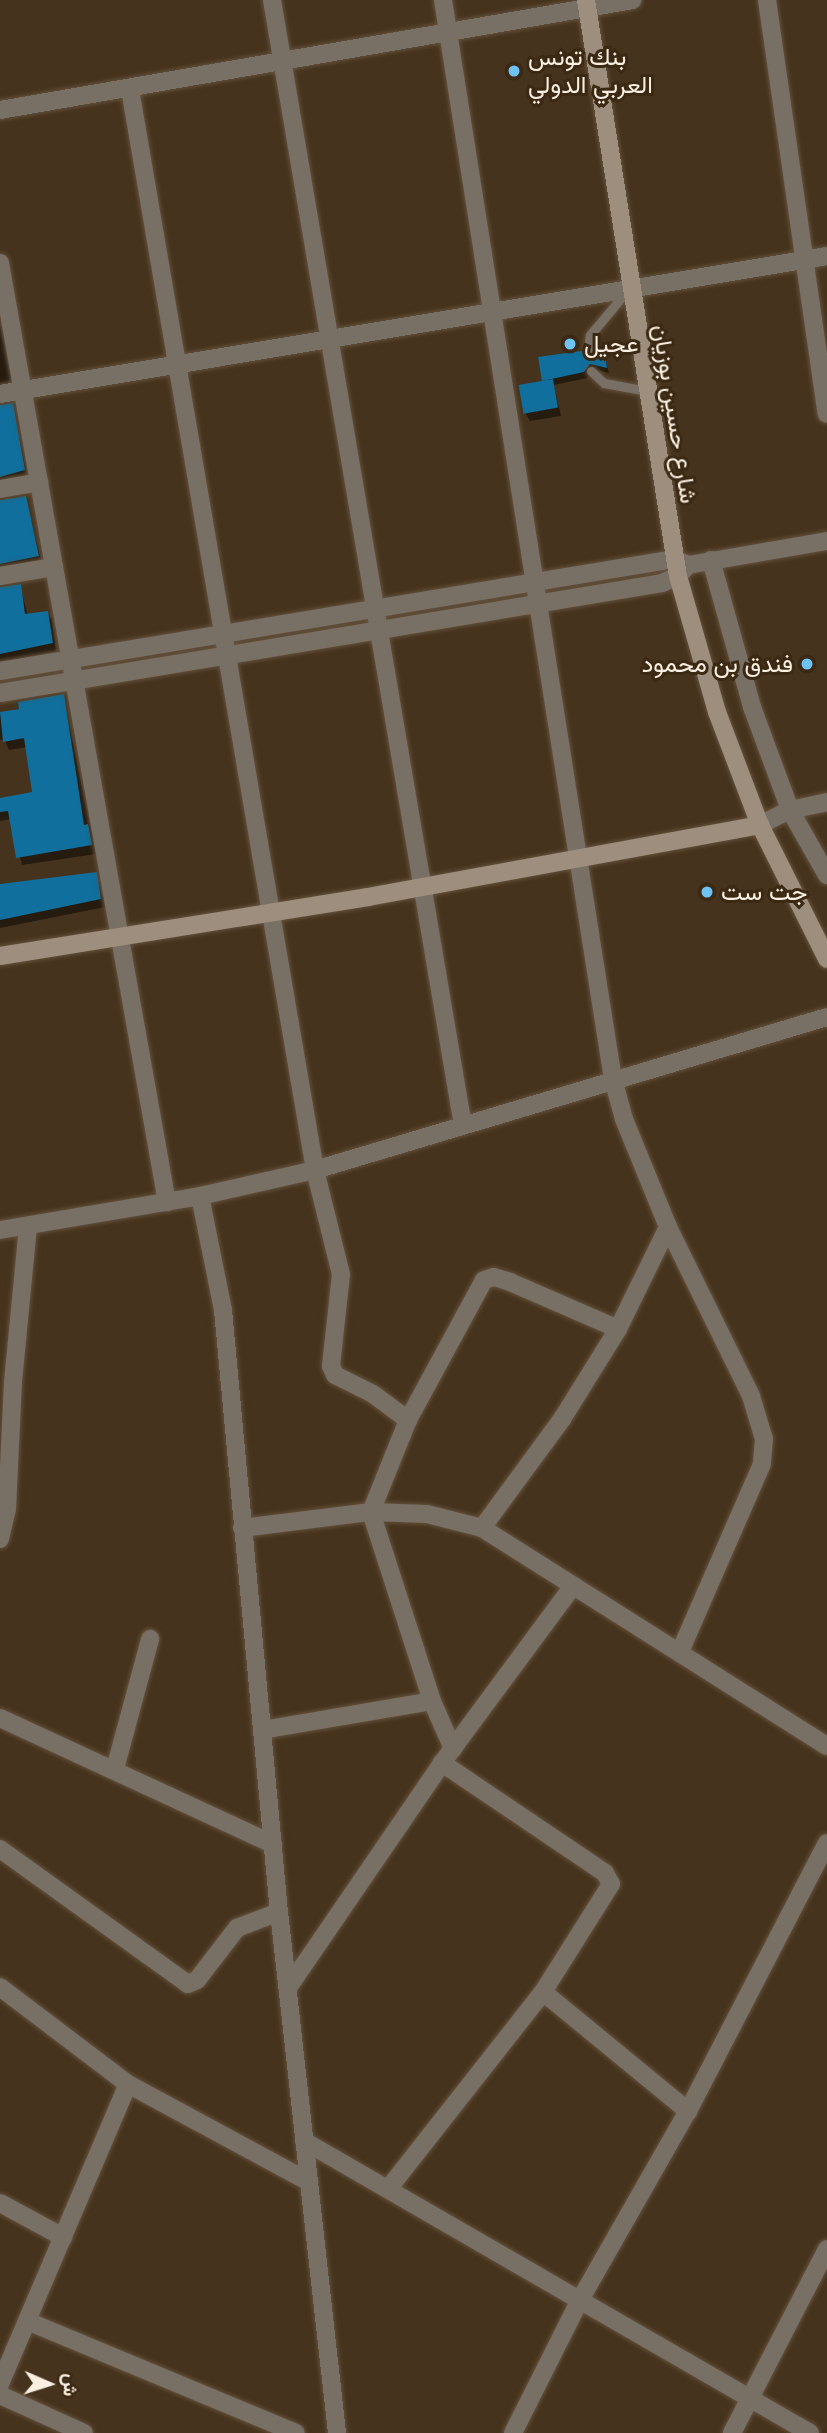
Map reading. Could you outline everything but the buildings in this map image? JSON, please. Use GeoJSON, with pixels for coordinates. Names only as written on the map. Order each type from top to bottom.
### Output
{"type":"FeatureCollection","features":[{"type":"Feature","properties":{"kind":"main road","name":"شارع حسين بوزيان"},"geometry":{"type":"LineString","coordinates":[[587,4],[629,288],[680,567],[717,712],[760,825],[827,959]]}},
{"type":"Feature","properties":{"kind":"main road"},"geometry":{"type":"LineString","coordinates":[[0,956],[579,860],[760,825]]}},
{"type":"Feature","properties":{"kind":"street"},"geometry":{"type":"LineString","coordinates":[[272,0],[463,1126]]}},
{"type":"Feature","properties":{"kind":"street"},"geometry":{"type":"LineString","coordinates":[[443,0],[613,1079],[624,1119],[668,1227],[751,1396],[764,1439],[762,1464],[681,1649]]}},
{"type":"Feature","properties":{"kind":"street"},"geometry":{"type":"LineString","coordinates":[[0,110],[449,32],[587,4],[633,0]]}},
{"type":"Feature","properties":{"kind":"street"},"geometry":{"type":"LineString","coordinates":[[767,0],[827,414]]}},
{"type":"Feature","properties":{"kind":"street"},"geometry":{"type":"LineString","coordinates":[[131,89],[315,1170],[341,1274],[331,1366],[335,1375],[373,1394],[408,1420]]}},
{"type":"Feature","properties":{"kind":"street"},"geometry":{"type":"LineString","coordinates":[[0,394],[827,256]]}},
{"type":"Feature","properties":{"kind":"street"},"geometry":{"type":"LineString","coordinates":[[0,263],[167,1202]]}},
{"type":"Feature","properties":{"kind":"street"},"geometry":{"type":"LineString","coordinates":[[0,488],[39,482]]}},
{"type":"Feature","properties":{"kind":"street"},"geometry":{"type":"LineString","coordinates":[[0,693],[539,605],[711,560],[827,541]]}},
{"type":"Feature","properties":{"kind":"street"},"geometry":{"type":"LineString","coordinates":[[711,560],[752,707],[790,810],[827,875]]}},
{"type":"Feature","properties":{"kind":"street"},"geometry":{"type":"LineString","coordinates":[[0,576],[54,567]]}},
{"type":"Feature","properties":{"kind":"street"},"geometry":{"type":"LineString","coordinates":[[0,671],[376,610],[680,567]]}},
{"type":"Feature","properties":{"kind":"street"},"geometry":{"type":"LineString","coordinates":[[760,825],[790,810],[827,802]]}},
{"type":"Feature","properties":{"kind":"street"},"geometry":{"type":"LineString","coordinates":[[0,1230],[200,1196],[315,1170],[827,1017]]}},
{"type":"Feature","properties":{"kind":"street"},"geometry":{"type":"LineString","coordinates":[[200,1196],[223,1310],[279,1912],[337,2433]]}},
{"type":"Feature","properties":{"kind":"street"},"geometry":{"type":"LineString","coordinates":[[0,1539],[7,1509],[13,1382],[28,1226]]}},
{"type":"Feature","properties":{"kind":"street"},"geometry":{"type":"LineString","coordinates":[[482,1528],[562,1419],[618,1329],[668,1227]]}},
{"type":"Feature","properties":{"kind":"street"},"geometry":{"type":"LineString","coordinates":[[388,2189],[543,1992],[611,1880],[448,1756],[371,1512],[408,1420],[488,1276],[618,1329]]}},
{"type":"Feature","properties":{"kind":"street"},"geometry":{"type":"LineString","coordinates":[[242,1528],[371,1512],[427,1514],[482,1528],[572,1587],[681,1649],[827,1746]]}},
{"type":"Feature","properties":{"kind":"street"},"geometry":{"type":"LineString","coordinates":[[288,1988],[448,1756],[572,1587]]}},
{"type":"Feature","properties":{"kind":"street"},"geometry":{"type":"LineString","coordinates":[[115,1769],[150,1639]]}},
{"type":"Feature","properties":{"kind":"street"},"geometry":{"type":"LineString","coordinates":[[262,1730],[432,1701]]}},
{"type":"Feature","properties":{"kind":"street"},"geometry":{"type":"LineString","coordinates":[[0,1718],[273,1844]]}},
{"type":"Feature","properties":{"kind":"street"},"geometry":{"type":"LineString","coordinates":[[513,2433],[580,2300],[688,2111],[827,1843]]}},
{"type":"Feature","properties":{"kind":"street"},"geometry":{"type":"LineString","coordinates":[[0,1849],[188,1984],[197,1980],[237,1928],[279,1912]]}},
{"type":"Feature","properties":{"kind":"street"},"geometry":{"type":"LineString","coordinates":[[0,1987],[128,2084],[309,2182]]}},
{"type":"Feature","properties":{"kind":"street"},"geometry":{"type":"LineString","coordinates":[[543,1992],[688,2111]]}},
{"type":"Feature","properties":{"kind":"street"},"geometry":{"type":"LineString","coordinates":[[0,2384],[128,2084]]}},
{"type":"Feature","properties":{"kind":"street"},"geometry":{"type":"LineString","coordinates":[[304,2141],[810,2433]]}},
{"type":"Feature","properties":{"kind":"street"},"geometry":{"type":"LineString","coordinates":[[0,2203],[63,2237]]}},
{"type":"Feature","properties":{"kind":"street"},"geometry":{"type":"LineString","coordinates":[[732,2433],[827,2249]]}},
{"type":"Feature","properties":{"kind":"street"},"geometry":{"type":"LineString","coordinates":[[27,2321],[296,2433]]}},
{"type":"Feature","properties":{"kind":"street"},"geometry":{"type":"LineString","coordinates":[[0,2395],[84,2433]]}},
{"type":"Feature","properties":{"kind":"lane"},"geometry":{"type":"LineString","coordinates":[[588,349],[590,335],[629,288]]}},
{"type":"Feature","properties":{"kind":"lane"},"geometry":{"type":"LineString","coordinates":[[591,371],[604,383],[647,391]]}},
{"type":"Feature","properties":{"kind":"place","name":"بنك تونس العربي الدولي"},"geometry":{"type":"Point","coordinates":[514,71]}},
{"type":"Feature","properties":{"kind":"place","name":"عجيل"},"geometry":{"type":"Point","coordinates":[570,344]}},
{"type":"Feature","properties":{"kind":"place","name":"فندق بن محمود"},"geometry":{"type":"Point","coordinates":[807,664]}},
{"type":"Feature","properties":{"kind":"place","name":"جت ست"},"geometry":{"type":"Point","coordinates":[707,892]}}]}
